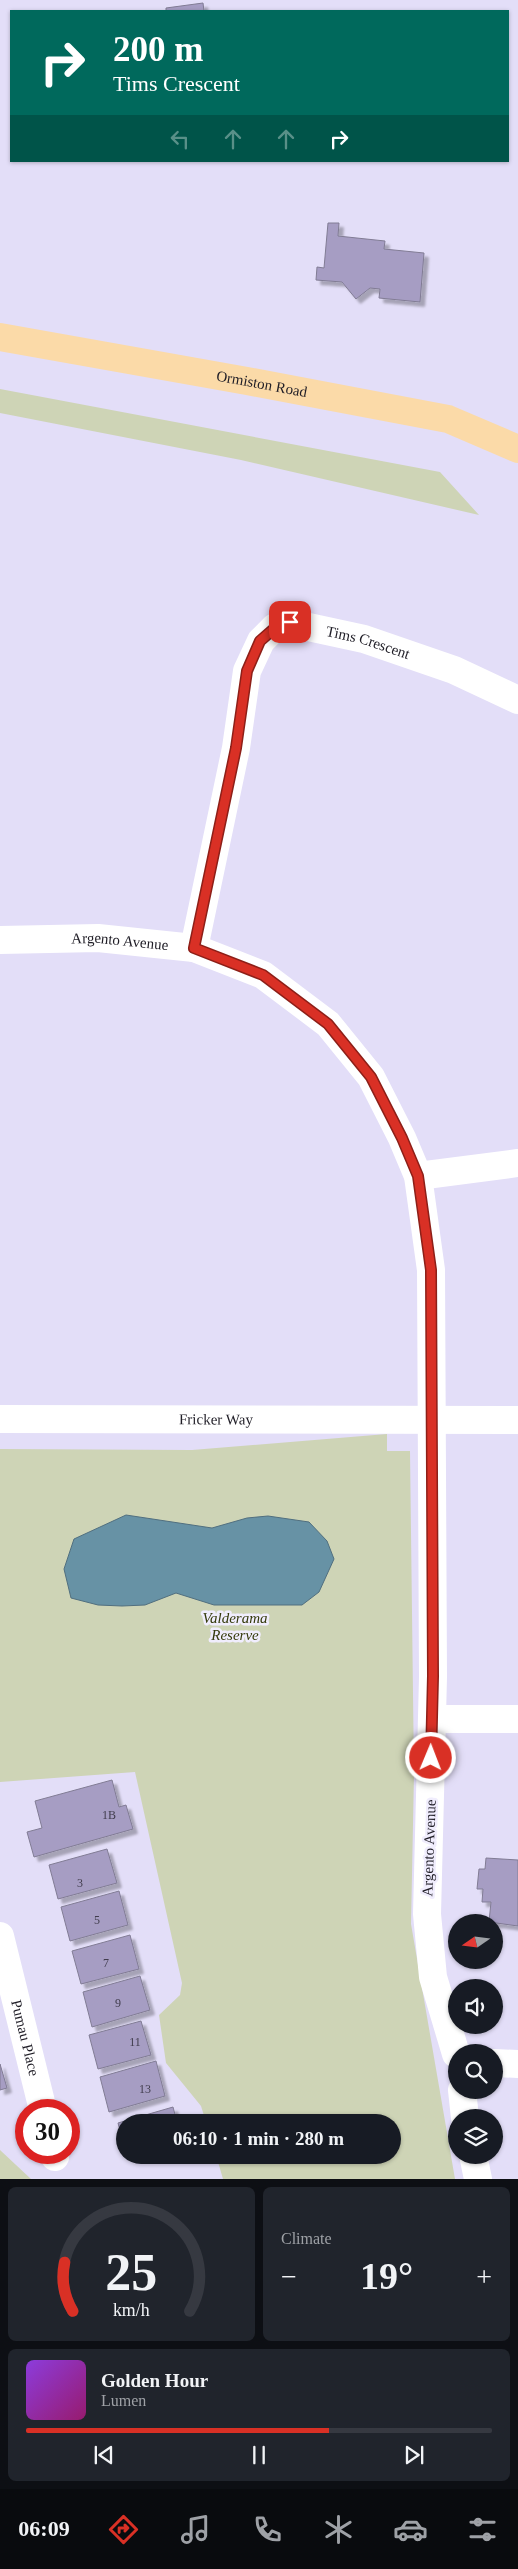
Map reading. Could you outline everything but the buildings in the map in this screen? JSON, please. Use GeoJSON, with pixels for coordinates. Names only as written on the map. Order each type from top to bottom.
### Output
{"type":"FeatureCollection","features":[{"type":"Feature","properties":{"kind":"main road","name":"Ormiston Road"},"geometry":{"type":"LineString","coordinates":[[0,337],[248,380],[448,420],[518,449]]}},
{"type":"Feature","properties":{"kind":"street","name":"Tims Crescent"},"geometry":{"type":"LineString","coordinates":[[194,948],[236,748],[247,671],[260,641],[276,627],[290,622],[364,639],[454,670],[518,700]]}},
{"type":"Feature","properties":{"kind":"street","name":"Argento Avenue"},"geometry":{"type":"LineString","coordinates":[[0,940],[98,938],[194,948],[263,975],[328,1024],[371,1077],[402,1138],[418,1176],[431,1270],[432,1719],[427,1914],[433,1978],[453,2044]]}},
{"type":"Feature","properties":{"kind":"street"},"geometry":{"type":"LineString","coordinates":[[418,1176],[518,1163]]}},
{"type":"Feature","properties":{"kind":"street","name":"Fricker Way"},"geometry":{"type":"LineString","coordinates":[[0,1419],[518,1420]]}},
{"type":"Feature","properties":{"kind":"street"},"geometry":{"type":"LineString","coordinates":[[432,1719],[518,1719]]}},
{"type":"Feature","properties":{"kind":"street","name":"Pumau Place"},"geometry":{"type":"LineString","coordinates":[[0,1936],[41,2099]]}},
{"type":"Feature","properties":{"kind":"street"},"geometry":{"type":"LineString","coordinates":[[503,2063],[518,2064]]}},
{"type":"Feature","properties":{"kind":"street"},"geometry":{"type":"LineString","coordinates":[[475,2164],[478,2179]]}},
{"type":"Feature","properties":{"kind":"green space"},"geometry":{"type":"Polygon","coordinates":[[[0,389],[440,472],[479,515],[241,460],[0,413],[0,389]]]}},
{"type":"Feature","properties":{"kind":"green space","name":"Valderama Reserve"},"geometry":{"type":"Polygon","coordinates":[[[387,1434],[387,1451],[410,1451],[414,1774],[411,1924],[448,2138],[448,2164],[452,2164],[455,2179],[223,2179],[219,2164],[401,2164],[401,2114],[204,2114],[201,2106],[166,2063],[159,2015],[180,1995],[182,1983],[135,1772],[0,1782],[0,1449],[192,1450],[387,1434]]]}},
{"type":"Feature","properties":{"kind":"green space"},"geometry":{"type":"Polygon","coordinates":[[[0,2150],[31,2179],[0,2179],[0,2150]]]}},
{"type":"Feature","properties":{"kind":"water"},"geometry":{"type":"Polygon","coordinates":[[[126,1515],[212,1528],[247,1518],[268,1516],[309,1522],[327,1541],[334,1559],[319,1592],[302,1605],[214,1605],[176,1593],[145,1605],[98,1605],[71,1598],[64,1569],[74,1539],[126,1515]]]}},
{"type":"Feature","properties":{"kind":"route"},"geometry":{"type":"LineString","coordinates":[[290,622],[276,627],[260,641],[247,671],[236,748],[194,948],[263,975],[328,1024],[371,1077],[402,1138],[418,1176],[431,1270],[433,1676],[431,1758]]}}]}
